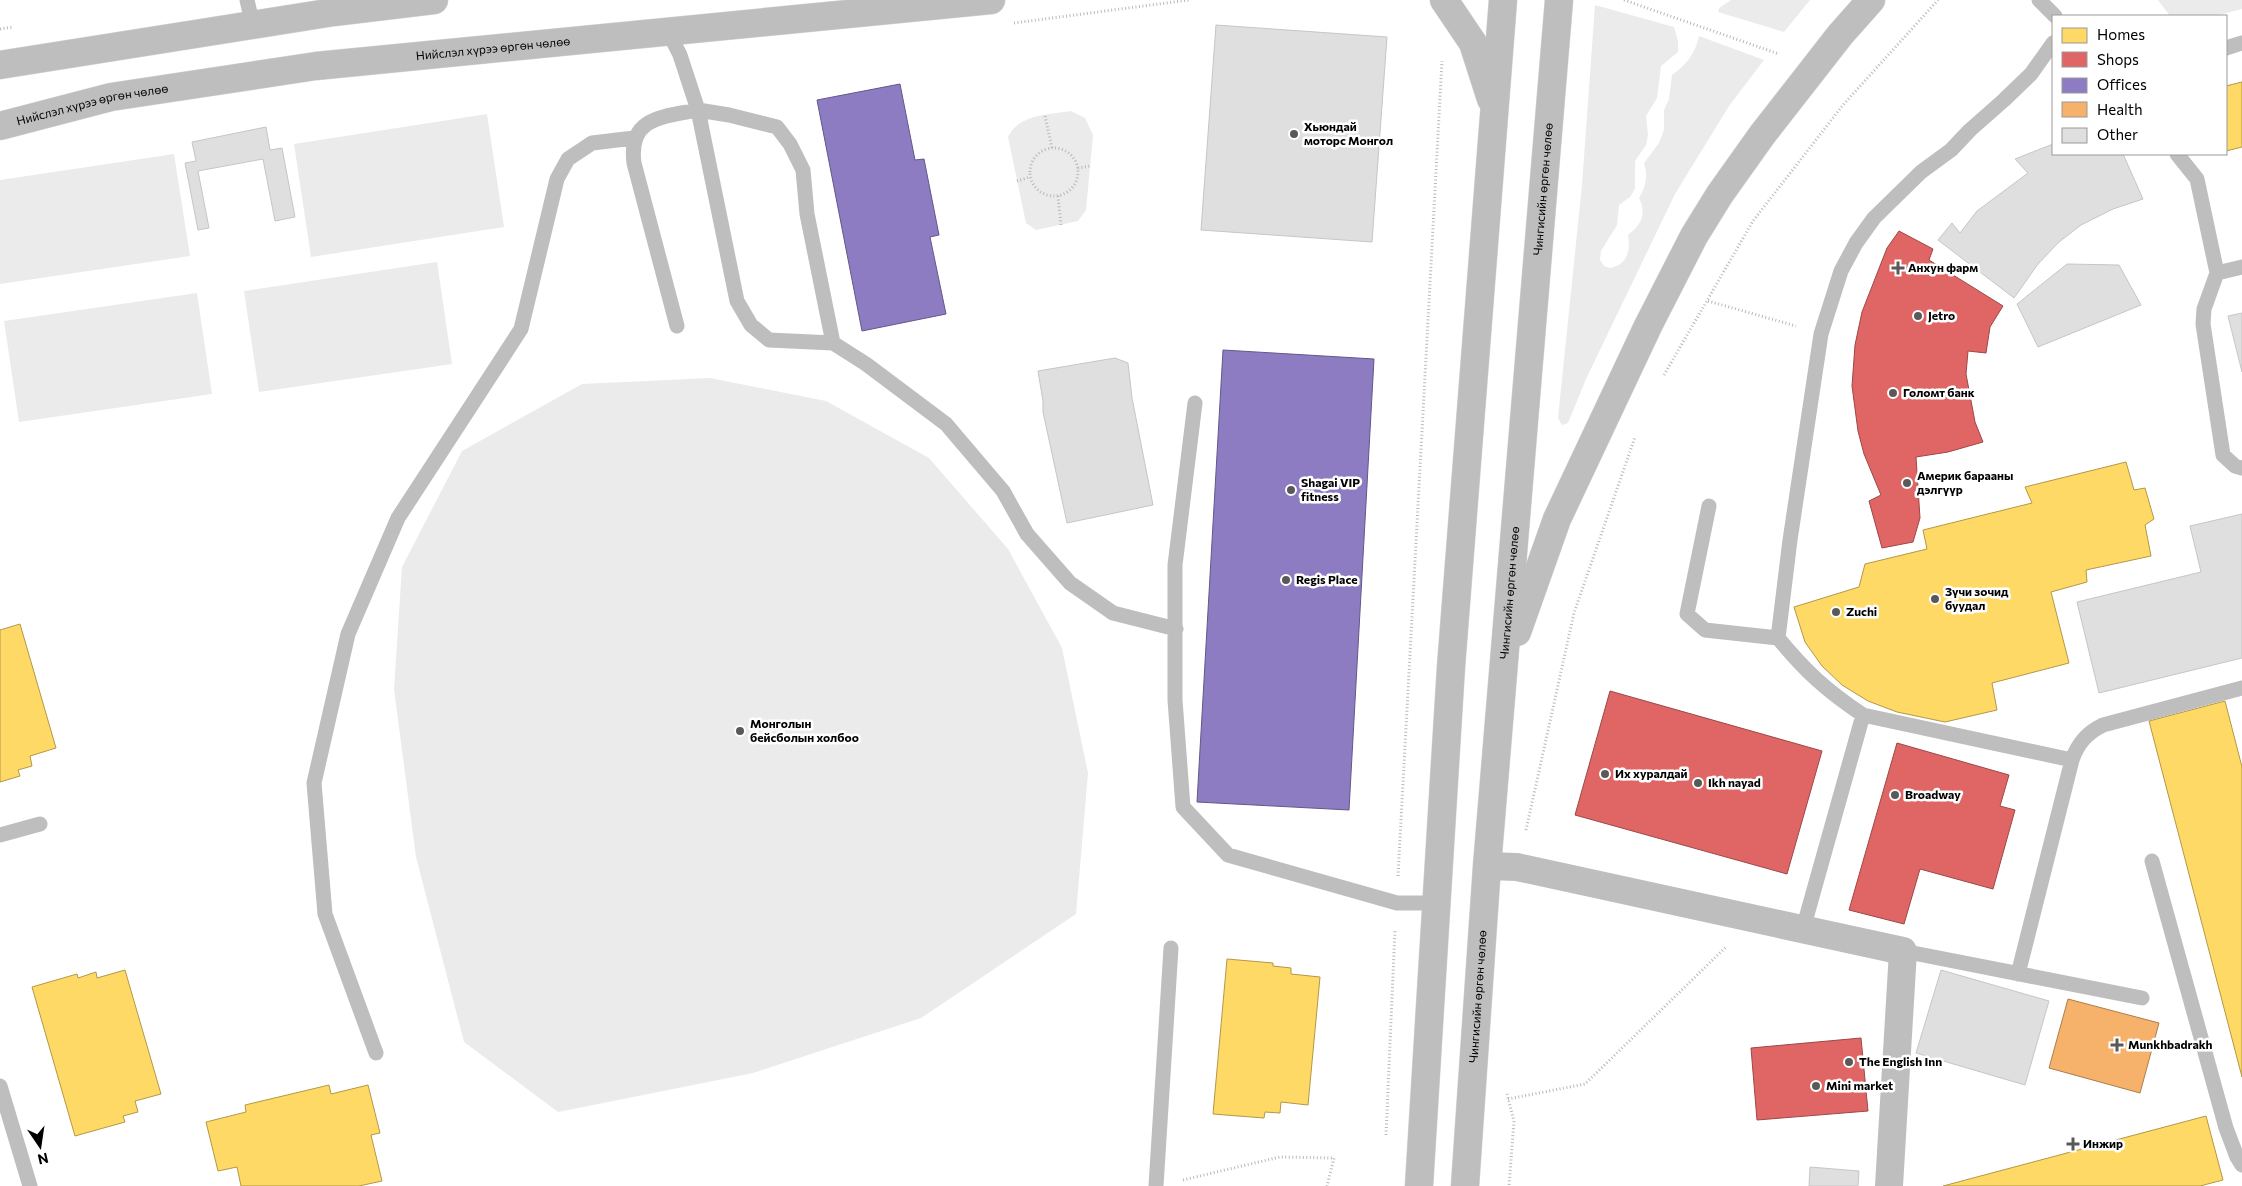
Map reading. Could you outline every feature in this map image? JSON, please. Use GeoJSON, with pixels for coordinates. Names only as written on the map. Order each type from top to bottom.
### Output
{"type":"FeatureCollection","features":[{"type":"Feature","properties":{"kind":"main road"},"geometry":{"type":"LineString","coordinates":[[0,65],[253,26],[333,6],[434,0]]}},
{"type":"Feature","properties":{"kind":"main road","name":"Нийслэл хүрээ өргөн чөлөө"},"geometry":{"type":"LineString","coordinates":[[0,126],[112,97],[316,66],[991,0]]}},
{"type":"Feature","properties":{"kind":"main road"},"geometry":{"type":"LineString","coordinates":[[1444,0],[1473,43],[1496,114]]}},
{"type":"Feature","properties":{"kind":"main road"},"geometry":{"type":"LineString","coordinates":[[1420,1186],[1451,668],[1496,114],[1503,0]]}},
{"type":"Feature","properties":{"kind":"main road","name":"Чингисийн өргөн чөлөө"},"geometry":{"type":"LineString","coordinates":[[1465,1186],[1487,866],[1559,0]]}},
{"type":"Feature","properties":{"kind":"main road"},"geometry":{"type":"LineString","coordinates":[[1504,669],[1557,519],[1648,326],[1694,236],[1720,194],[1762,135],[1840,35],[1871,0]]}},
{"type":"Feature","properties":{"kind":"main road"},"geometry":{"type":"LineString","coordinates":[[1487,866],[1518,867],[1903,951],[1889,1186]]}},
{"type":"Feature","properties":{"kind":"lane"},"geometry":{"type":"LineString","coordinates":[[247,0],[253,26]]}},
{"type":"Feature","properties":{"kind":"lane"},"geometry":{"type":"LineString","coordinates":[[2039,0],[2054,15]]}},
{"type":"Feature","properties":{"kind":"lane"},"geometry":{"type":"LineString","coordinates":[[668,32],[680,55],[698,110],[737,300],[751,325],[769,340],[833,343],[866,364],[946,424],[1003,491],[1027,534],[1070,584],[1113,613],[1176,629]]}},
{"type":"Feature","properties":{"kind":"lane"},"geometry":{"type":"LineString","coordinates":[[2227,48],[2242,43]]}},
{"type":"Feature","properties":{"kind":"lane"},"geometry":{"type":"LineString","coordinates":[[2052,44],[2031,74],[2011,94],[1970,130],[1951,150],[1921,172],[1874,218],[1856,243],[1841,271],[1821,334],[1790,540],[1778,638],[1804,671],[1836,698],[1863,716],[2072,760]]}},
{"type":"Feature","properties":{"kind":"lane"},"geometry":{"type":"LineString","coordinates":[[677,326],[634,163],[632,148],[638,131],[647,124],[666,116],[698,110],[729,115],[777,128],[790,144],[803,170],[807,214],[833,343]]}},
{"type":"Feature","properties":{"kind":"lane"},"geometry":{"type":"LineString","coordinates":[[376,1053],[325,914],[314,783],[348,634],[398,518],[521,329],[557,180],[568,159],[592,143],[634,138]]}},
{"type":"Feature","properties":{"kind":"lane"},"geometry":{"type":"LineString","coordinates":[[2178,155],[2197,179],[2217,273],[2204,309],[2203,324],[2223,455],[2235,466],[2242,468]]}},
{"type":"Feature","properties":{"kind":"lane"},"geometry":{"type":"LineString","coordinates":[[2217,273],[2242,267]]}},
{"type":"Feature","properties":{"kind":"lane"},"geometry":{"type":"LineString","coordinates":[[1194,403],[1175,565],[1175,700],[1183,807],[1228,855],[1397,903],[1437,903]]}},
{"type":"Feature","properties":{"kind":"lane"},"geometry":{"type":"LineString","coordinates":[[1709,506],[1687,614],[1705,630],[1778,638]]}},
{"type":"Feature","properties":{"kind":"lane"},"geometry":{"type":"LineString","coordinates":[[2018,974],[2072,760],[2080,743],[2094,729],[2103,725],[2242,688]]}},
{"type":"Feature","properties":{"kind":"lane"},"geometry":{"type":"LineString","coordinates":[[1802,929],[1863,716]]}},
{"type":"Feature","properties":{"kind":"lane"},"geometry":{"type":"LineString","coordinates":[[0,835],[40,824]]}},
{"type":"Feature","properties":{"kind":"lane"},"geometry":{"type":"LineString","coordinates":[[2152,861],[2226,1128],[2242,1165]]}},
{"type":"Feature","properties":{"kind":"lane"},"geometry":{"type":"LineString","coordinates":[[1156,1186],[1171,948]]}},
{"type":"Feature","properties":{"kind":"lane"},"geometry":{"type":"LineString","coordinates":[[1903,951],[2142,998]]}},
{"type":"Feature","properties":{"kind":"lane"},"geometry":{"type":"LineString","coordinates":[[0,1086],[30,1186]]}},
{"type":"Feature","properties":{"kind":"path"},"geometry":{"type":"LineString","coordinates":[[1624,0],[1779,54]]}},
{"type":"Feature","properties":{"kind":"path"},"geometry":{"type":"LineString","coordinates":[[1660,383],[1753,221],[1843,105],[1938,0]]}},
{"type":"Feature","properties":{"kind":"path"},"geometry":{"type":"LineString","coordinates":[[1386,1137],[1443,53]]}},
{"type":"Feature","properties":{"kind":"path"},"geometry":{"type":"LineString","coordinates":[[1045,116],[1052,148]]}},
{"type":"Feature","properties":{"kind":"path"},"geometry":{"type":"LineString","coordinates":[[1052,148],[1066,150],[1072,155],[1078,168],[1078,176],[1071,189],[1065,194],[1058,196],[1043,194],[1037,190],[1030,177],[1030,169],[1037,155],[1052,148]]}},
{"type":"Feature","properties":{"kind":"path"},"geometry":{"type":"LineString","coordinates":[[1078,168],[1090,166]]}},
{"type":"Feature","properties":{"kind":"path"},"geometry":{"type":"LineString","coordinates":[[1017,181],[1030,177]]}},
{"type":"Feature","properties":{"kind":"path"},"geometry":{"type":"LineString","coordinates":[[1058,196],[1061,225]]}},
{"type":"Feature","properties":{"kind":"path"},"geometry":{"type":"LineString","coordinates":[[1708,300],[1821,334]]}},
{"type":"Feature","properties":{"kind":"path"},"geometry":{"type":"LineString","coordinates":[[1518,867],[1574,613],[1636,435]]}},
{"type":"Feature","properties":{"kind":"path"},"geometry":{"type":"LineString","coordinates":[[1508,1099],[1585,1084],[1755,918]]}},
{"type":"Feature","properties":{"kind":"path"},"geometry":{"type":"LineString","coordinates":[[1156,1186],[1280,1157],[1334,1158],[1327,1186]]}},
{"type":"Feature","properties":{"kind":"shaded area"},"geometry":{"type":"Polygon","coordinates":[[[1731,0],[1810,0],[1784,32],[1718,12],[1719,8],[1731,0]]]}},
{"type":"Feature","properties":{"kind":"shaded area"},"geometry":{"type":"Polygon","coordinates":[[[2158,0],[2242,0],[2242,9],[2219,15],[2169,15],[2158,0]]]}},
{"type":"Feature","properties":{"kind":"shaded area"},"geometry":{"type":"Polygon","coordinates":[[[1595,5],[1674,27],[1678,41],[1678,52],[1661,66],[1657,98],[1646,116],[1648,135],[1646,145],[1635,161],[1635,189],[1630,197],[1619,205],[1617,225],[1601,251],[1600,260],[1604,266],[1610,268],[1624,260],[1629,246],[1628,235],[1641,219],[1642,209],[1639,198],[1646,181],[1644,163],[1659,143],[1664,130],[1664,110],[1669,99],[1672,75],[1690,58],[1699,36],[1764,60],[1729,106],[1675,194],[1586,379],[1568,423],[1562,425],[1558,418],[1582,185],[1595,5]]]}},
{"type":"Feature","properties":{"kind":"shaded area"},"geometry":{"type":"Polygon","coordinates":[[[1071,111],[1085,118],[1093,135],[1086,210],[1078,221],[1036,230],[1026,223],[1008,137],[1013,129],[1027,120],[1071,111]]]}},
{"type":"Feature","properties":{"kind":"shaded area"},"geometry":{"type":"Polygon","coordinates":[[[487,114],[504,227],[311,257],[294,144],[487,114]]]}},
{"type":"Feature","properties":{"kind":"shaded area"},"geometry":{"type":"Polygon","coordinates":[[[174,154],[190,256],[0,284],[0,180],[174,154]]]}},
{"type":"Feature","properties":{"kind":"shaded area"},"geometry":{"type":"Polygon","coordinates":[[[437,262],[452,364],[259,392],[244,291],[437,262]]]}},
{"type":"Feature","properties":{"kind":"shaded area"},"geometry":{"type":"Polygon","coordinates":[[[197,293],[212,394],[19,422],[4,321],[197,293]]]}},
{"type":"Feature","properties":{"kind":"shaded area","name":"Монголын бейсболын холбоо"},"geometry":{"type":"Polygon","coordinates":[[[710,378],[826,401],[929,458],[1008,549],[1062,648],[1088,773],[1076,914],[921,1018],[753,1073],[558,1112],[464,1042],[416,857],[394,689],[402,567],[462,451],[582,384],[710,378]]]}},
{"type":"Feature","properties":{"kind":"building: Homes"},"geometry":{"type":"Polygon","coordinates":[[[2242,82],[2242,147],[2227,151],[2227,86],[2242,82]]]}},
{"type":"Feature","properties":{"kind":"building: Homes","name":"Зүчи зочид буудал"},"geometry":{"type":"Polygon","coordinates":[[[2126,462],[2134,490],[2145,488],[2154,519],[2145,525],[2151,556],[2086,570],[2087,582],[2051,592],[2069,663],[1992,683],[1997,710],[1945,722],[1897,712],[1868,701],[1842,685],[1822,666],[1805,642],[1794,607],[1859,587],[1865,564],[1927,549],[1923,530],[2032,503],[2025,487],[2126,462]]]}},
{"type":"Feature","properties":{"kind":"building: Homes"},"geometry":{"type":"Polygon","coordinates":[[[20,624],[56,748],[30,756],[32,766],[18,770],[20,776],[0,782],[0,630],[20,624]]]}},
{"type":"Feature","properties":{"kind":"building: Homes"},"geometry":{"type":"Polygon","coordinates":[[[2225,701],[2242,767],[2242,1077],[2149,721],[2225,701]]]}},
{"type":"Feature","properties":{"kind":"building: Homes"},"geometry":{"type":"Polygon","coordinates":[[[1227,959],[1273,963],[1273,966],[1291,968],[1291,974],[1320,977],[1308,1105],[1281,1102],[1280,1113],[1265,1112],[1264,1118],[1213,1114],[1227,959]]]}},
{"type":"Feature","properties":{"kind":"building: Homes"},"geometry":{"type":"Polygon","coordinates":[[[125,970],[161,1094],[135,1101],[138,1112],[123,1116],[125,1122],[75,1136],[32,987],[77,974],[78,978],[96,972],[97,978],[125,970]]]}},
{"type":"Feature","properties":{"kind":"building: Homes"},"geometry":{"type":"Polygon","coordinates":[[[329,1085],[331,1094],[368,1085],[380,1133],[371,1135],[382,1181],[359,1186],[241,1186],[237,1167],[218,1171],[206,1122],[246,1112],[245,1105],[329,1085]]]}},
{"type":"Feature","properties":{"kind":"building: Homes"},"geometry":{"type":"Polygon","coordinates":[[[2206,1116],[2223,1180],[2200,1186],[1943,1186],[2206,1116]]]}},
{"type":"Feature","properties":{"kind":"building: Shops"},"geometry":{"type":"Polygon","coordinates":[[[1899,231],[1933,249],[1929,260],[2003,306],[1990,327],[1986,353],[1968,351],[1966,374],[1975,422],[1983,442],[1948,452],[1916,457],[1920,518],[1913,542],[1882,548],[1869,501],[1881,495],[1864,454],[1858,431],[1852,386],[1855,345],[1862,312],[1887,248],[1899,231]]]}},
{"type":"Feature","properties":{"kind":"building: Shops","name":"Ikh nayad"},"geometry":{"type":"Polygon","coordinates":[[[1610,691],[1822,751],[1787,874],[1575,815],[1610,691]]]}},
{"type":"Feature","properties":{"kind":"building: Shops"},"geometry":{"type":"Polygon","coordinates":[[[1897,743],[2009,775],[2000,806],[2015,810],[1993,889],[1920,869],[1904,924],[1849,910],[1897,743]]]}},
{"type":"Feature","properties":{"kind":"building: Shops"},"geometry":{"type":"Polygon","coordinates":[[[1861,1038],[1868,1111],[1757,1120],[1751,1048],[1861,1038]]]}},
{"type":"Feature","properties":{"kind":"building: Offices"},"geometry":{"type":"Polygon","coordinates":[[[900,84],[915,160],[924,159],[939,235],[930,237],[946,314],[862,331],[817,100],[900,84]]]}},
{"type":"Feature","properties":{"kind":"building: Offices","name":"Regis Place"},"geometry":{"type":"Polygon","coordinates":[[[1223,350],[1374,359],[1349,810],[1197,802],[1223,350]]]}},
{"type":"Feature","properties":{"kind":"building: Health"},"geometry":{"type":"Polygon","coordinates":[[[2068,999],[2159,1023],[2140,1093],[2049,1068],[2068,999]]]}},
{"type":"Feature","properties":{"kind":"building: Other","name":"Хьюндай моторс Монгол"},"geometry":{"type":"Polygon","coordinates":[[[1216,25],[1387,37],[1372,242],[1201,230],[1216,25]]]}},
{"type":"Feature","properties":{"kind":"building: Other"},"geometry":{"type":"Polygon","coordinates":[[[266,127],[270,150],[282,148],[295,217],[275,221],[263,159],[198,171],[209,228],[198,230],[185,163],[196,161],[192,142],[266,127]]]}},
{"type":"Feature","properties":{"kind":"building: Other"},"geometry":{"type":"Polygon","coordinates":[[[2052,144],[2052,155],[2123,155],[2143,199],[2113,209],[2081,225],[2059,242],[2038,264],[2014,298],[1938,240],[1952,223],[1960,233],[1977,211],[2028,173],[2015,159],[2052,144]]]}},
{"type":"Feature","properties":{"kind":"building: Other"},"geometry":{"type":"Polygon","coordinates":[[[2067,264],[2119,265],[2141,305],[2038,347],[2017,304],[2067,264]]]}},
{"type":"Feature","properties":{"kind":"building: Other"},"geometry":{"type":"Polygon","coordinates":[[[2242,313],[2242,372],[2228,316],[2242,313]]]}},
{"type":"Feature","properties":{"kind":"building: Other"},"geometry":{"type":"Polygon","coordinates":[[[1115,358],[1128,363],[1132,398],[1153,505],[1067,523],[1043,412],[1038,371],[1115,358]]]}},
{"type":"Feature","properties":{"kind":"building: Other"},"geometry":{"type":"Polygon","coordinates":[[[2242,514],[2242,658],[2099,693],[2077,602],[2201,572],[2190,526],[2242,514]]]}},
{"type":"Feature","properties":{"kind":"building: Other"},"geometry":{"type":"Polygon","coordinates":[[[1941,970],[2049,1001],[2025,1085],[1916,1053],[1941,970]]]}},
{"type":"Feature","properties":{"kind":"building: Other"},"geometry":{"type":"Polygon","coordinates":[[[1810,1167],[1859,1171],[1858,1186],[1809,1186],[1810,1167]]]}},
{"type":"Feature","properties":{"kind":"place","name":"Хьюндай моторс Монгол"},"geometry":{"type":"Point","coordinates":[1294,134]}},
{"type":"Feature","properties":{"kind":"place","name":"Анхун фарм"},"geometry":{"type":"Point","coordinates":[1898,268]}},
{"type":"Feature","properties":{"kind":"place","name":"Jetro"},"geometry":{"type":"Point","coordinates":[1918,316]}},
{"type":"Feature","properties":{"kind":"place","name":"Голомт банк"},"geometry":{"type":"Point","coordinates":[1893,393]}},
{"type":"Feature","properties":{"kind":"place","name":"Америк барааны дэлгүүр"},"geometry":{"type":"Point","coordinates":[1907,483]}},
{"type":"Feature","properties":{"kind":"place","name":"Shagai VIP fitness"},"geometry":{"type":"Point","coordinates":[1291,490]}},
{"type":"Feature","properties":{"kind":"place","name":"Regis Place"},"geometry":{"type":"Point","coordinates":[1286,580]}},
{"type":"Feature","properties":{"kind":"place","name":"Зүчи зочид буудал"},"geometry":{"type":"Point","coordinates":[1935,599]}},
{"type":"Feature","properties":{"kind":"place","name":"Zuchi"},"geometry":{"type":"Point","coordinates":[1836,612]}},
{"type":"Feature","properties":{"kind":"place","name":"Монголын бейсболын холбоо"},"geometry":{"type":"Point","coordinates":[740,731]}},
{"type":"Feature","properties":{"kind":"place","name":"Их хуралдай"},"geometry":{"type":"Point","coordinates":[1605,774]}},
{"type":"Feature","properties":{"kind":"place","name":"Ikh nayad"},"geometry":{"type":"Point","coordinates":[1698,783]}},
{"type":"Feature","properties":{"kind":"place","name":"Broadway"},"geometry":{"type":"Point","coordinates":[1895,795]}},
{"type":"Feature","properties":{"kind":"place","name":"Munkhbadrakh"},"geometry":{"type":"Point","coordinates":[2117,1045]}},
{"type":"Feature","properties":{"kind":"place","name":"The English Inn"},"geometry":{"type":"Point","coordinates":[1849,1062]}},
{"type":"Feature","properties":{"kind":"place","name":"Mini market"},"geometry":{"type":"Point","coordinates":[1816,1086]}},
{"type":"Feature","properties":{"kind":"place","name":"Инжир"},"geometry":{"type":"Point","coordinates":[2073,1144]}}]}
